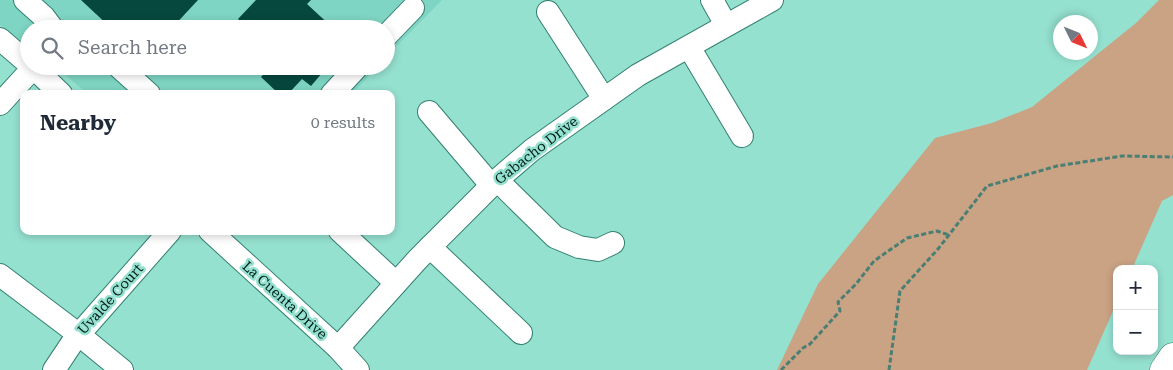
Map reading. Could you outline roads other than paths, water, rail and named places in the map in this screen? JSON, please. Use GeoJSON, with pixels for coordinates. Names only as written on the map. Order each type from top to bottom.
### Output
{"type":"FeatureCollection","features":[{"type":"Feature","properties":{"kind":"main road"},"geometry":{"type":"LineString","coordinates":[[1164,370],[1173,357]]}},
{"type":"Feature","properties":{"kind":"street"},"geometry":{"type":"LineString","coordinates":[[25,0],[46,20]]}},
{"type":"Feature","properties":{"kind":"street"},"geometry":{"type":"LineString","coordinates":[[712,0],[726,26]]}},
{"type":"Feature","properties":{"kind":"street","name":"Gabacho Drive"},"geometry":{"type":"LineString","coordinates":[[338,348],[430,247],[494,183],[532,150],[638,75],[772,0]]}},
{"type":"Feature","properties":{"kind":"street"},"geometry":{"type":"LineString","coordinates":[[395,27],[413,8]]}},
{"type":"Feature","properties":{"kind":"street"},"geometry":{"type":"LineString","coordinates":[[548,12],[604,99]]}},
{"type":"Feature","properties":{"kind":"street"},"geometry":{"type":"LineString","coordinates":[[0,38],[20,54]]}},
{"type":"Feature","properties":{"kind":"street"},"geometry":{"type":"LineString","coordinates":[[689,47],[742,136]]}},
{"type":"Feature","properties":{"kind":"street"},"geometry":{"type":"LineString","coordinates":[[0,104],[20,74]]}},
{"type":"Feature","properties":{"kind":"street"},"geometry":{"type":"LineString","coordinates":[[43,75],[57,90]]}},
{"type":"Feature","properties":{"kind":"street"},"geometry":{"type":"LineString","coordinates":[[128,75],[145,90]]}},
{"type":"Feature","properties":{"kind":"street"},"geometry":{"type":"LineString","coordinates":[[336,90],[350,75]]}},
{"type":"Feature","properties":{"kind":"street"},"geometry":{"type":"LineString","coordinates":[[429,112],[494,183],[555,237],[579,247],[598,250],[613,243]]}},
{"type":"Feature","properties":{"kind":"street","name":"Uvalde Court"},"geometry":{"type":"LineString","coordinates":[[54,370],[78,334],[166,235]]}},
{"type":"Feature","properties":{"kind":"street","name":"La Cuenta Drive"},"geometry":{"type":"LineString","coordinates":[[214,235],[338,348],[358,370]]}},
{"type":"Feature","properties":{"kind":"street"},"geometry":{"type":"LineString","coordinates":[[344,235],[396,283]]}},
{"type":"Feature","properties":{"kind":"street"},"geometry":{"type":"LineString","coordinates":[[430,247],[521,333]]}},
{"type":"Feature","properties":{"kind":"street"},"geometry":{"type":"LineString","coordinates":[[0,275],[122,370]]}}]}
